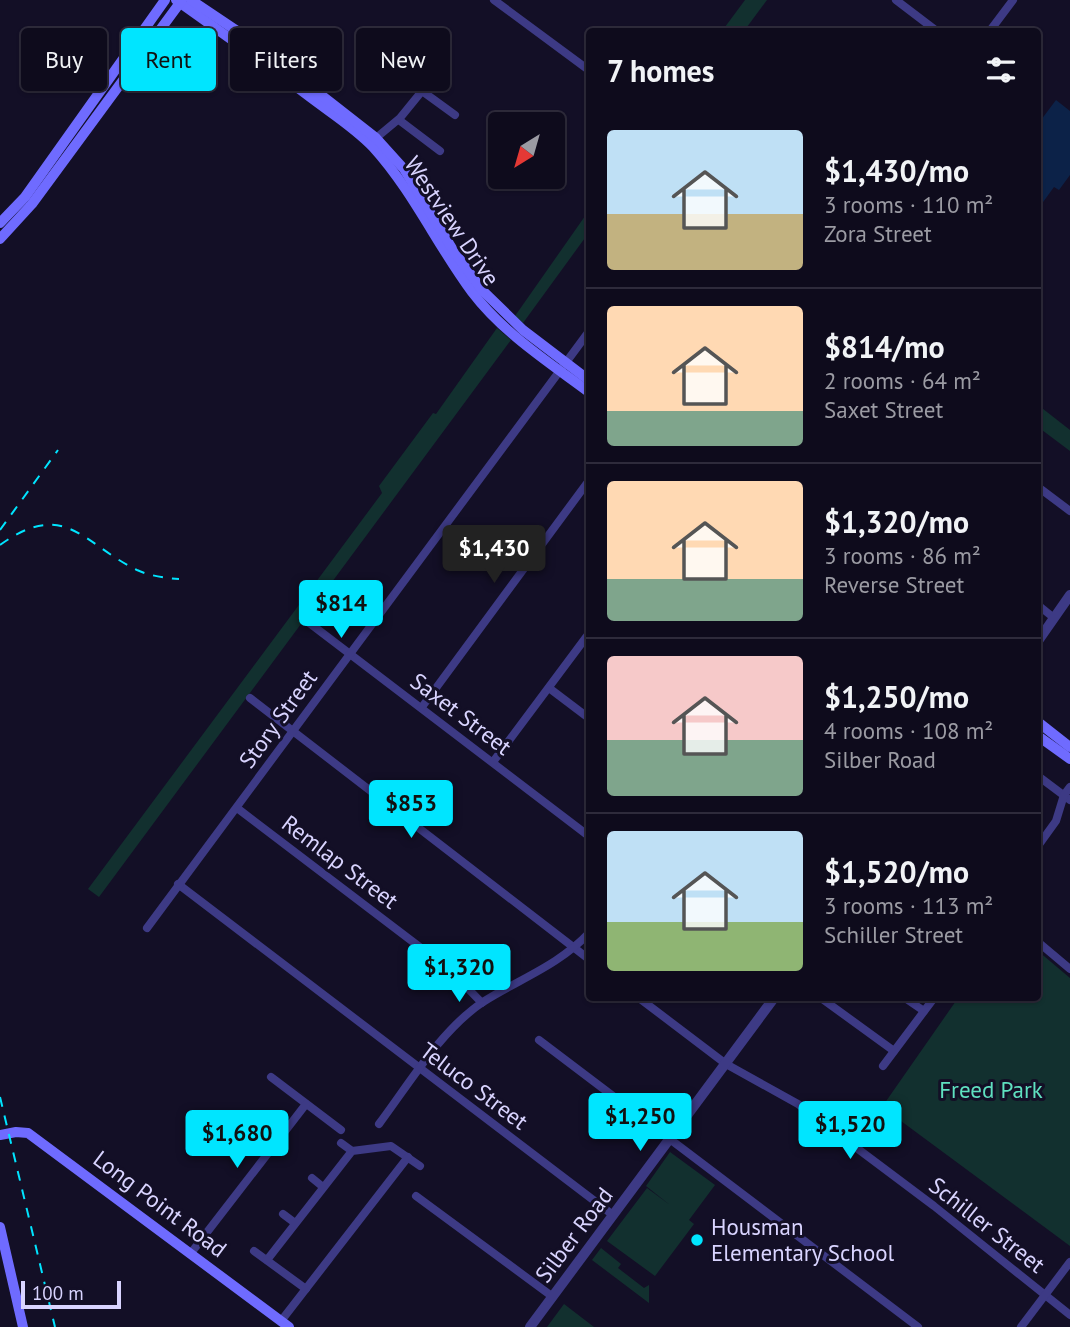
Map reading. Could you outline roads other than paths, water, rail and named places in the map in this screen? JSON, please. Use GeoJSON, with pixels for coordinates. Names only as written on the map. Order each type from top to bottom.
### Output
{"type":"FeatureCollection","features":[{"type":"Feature","properties":{"kind":"main road"},"geometry":{"type":"LineString","coordinates":[[0,223],[25,197],[165,0]]}},
{"type":"Feature","properties":{"kind":"main road"},"geometry":{"type":"LineString","coordinates":[[0,239],[32,204],[182,1]]}},
{"type":"Feature","properties":{"kind":"main road","name":"Westview Drive"},"geometry":{"type":"LineString","coordinates":[[182,1],[252,41],[376,138],[404,169],[453,250],[482,290],[586,389]]}},
{"type":"Feature","properties":{"kind":"main road","name":"Westview Drive"},"geometry":{"type":"LineString","coordinates":[[182,1],[371,145],[399,177],[474,295],[516,337],[586,379]]}},
{"type":"Feature","properties":{"kind":"main road"},"geometry":{"type":"LineString","coordinates":[[1041,724],[1070,747]]}},
{"type":"Feature","properties":{"kind":"main road"},"geometry":{"type":"LineString","coordinates":[[1041,738],[1070,759]]}},
{"type":"Feature","properties":{"kind":"main road","name":"Long Point Road"},"geometry":{"type":"LineString","coordinates":[[0,1135],[28,1133],[285,1324]]}},
{"type":"Feature","properties":{"kind":"main road"},"geometry":{"type":"LineString","coordinates":[[0,1227],[3,1254],[23,1327]]}},
{"type":"Feature","properties":{"kind":"street"},"geometry":{"type":"LineString","coordinates":[[494,0],[586,68]]}},
{"type":"Feature","properties":{"kind":"street"},"geometry":{"type":"LineString","coordinates":[[896,0],[933,28]]}},
{"type":"Feature","properties":{"kind":"street"},"geometry":{"type":"LineString","coordinates":[[992,28],[1009,1]]}},
{"type":"Feature","properties":{"kind":"street"},"geometry":{"type":"LineString","coordinates":[[376,138],[399,120],[422,91],[455,115]]}},
{"type":"Feature","properties":{"kind":"street"},"geometry":{"type":"LineString","coordinates":[[399,120],[440,151]]}},
{"type":"Feature","properties":{"kind":"street","name":"Story Street"},"geometry":{"type":"LineString","coordinates":[[147,928],[586,335]]}},
{"type":"Feature","properties":{"kind":"street"},"geometry":{"type":"LineString","coordinates":[[422,707],[586,484]]}},
{"type":"Feature","properties":{"kind":"street"},"geometry":{"type":"LineString","coordinates":[[1041,489],[1070,511]]}},
{"type":"Feature","properties":{"kind":"street"},"geometry":{"type":"LineString","coordinates":[[1041,637],[1070,595]]}},
{"type":"Feature","properties":{"kind":"street"},"geometry":{"type":"LineString","coordinates":[[1041,607],[1054,618]]}},
{"type":"Feature","properties":{"kind":"street","name":"Saxet Street"},"geometry":{"type":"LineString","coordinates":[[309,622],[586,835]]}},
{"type":"Feature","properties":{"kind":"street"},"geometry":{"type":"LineString","coordinates":[[493,762],[586,637]]}},
{"type":"Feature","properties":{"kind":"street"},"geometry":{"type":"LineString","coordinates":[[549,688],[586,716]]}},
{"type":"Feature","properties":{"kind":"street"},"geometry":{"type":"LineString","coordinates":[[250,698],[586,957]]}},
{"type":"Feature","properties":{"kind":"street"},"geometry":{"type":"LineString","coordinates":[[1041,778],[1067,797]]}},
{"type":"Feature","properties":{"kind":"street"},"geometry":{"type":"LineString","coordinates":[[1041,840],[1056,821],[1070,787]]}},
{"type":"Feature","properties":{"kind":"street","name":"Remlap Street"},"geometry":{"type":"LineString","coordinates":[[237,808],[450,970],[482,1003]]}},
{"type":"Feature","properties":{"kind":"street","name":"Teluco Street"},"geometry":{"type":"LineString","coordinates":[[178,884],[613,1216]]}},
{"type":"Feature","properties":{"kind":"street"},"geometry":{"type":"LineString","coordinates":[[379,1124],[444,1037],[482,1003],[541,972],[586,936]]}},
{"type":"Feature","properties":{"kind":"street"},"geometry":{"type":"LineString","coordinates":[[1041,945],[1070,969]]}},
{"type":"Feature","properties":{"kind":"street","name":"Schiller Street"},"geometry":{"type":"LineString","coordinates":[[643,1001],[726,1064],[798,1104],[934,1206],[1070,1315]]}},
{"type":"Feature","properties":{"kind":"street","name":"Silber Road"},"geometry":{"type":"LineString","coordinates":[[530,1327],[772,1001]]}},
{"type":"Feature","properties":{"kind":"street"},"geometry":{"type":"LineString","coordinates":[[825,1001],[894,1051]]}},
{"type":"Feature","properties":{"kind":"street"},"geometry":{"type":"LineString","coordinates":[[909,1001],[924,1011]]}},
{"type":"Feature","properties":{"kind":"street"},"geometry":{"type":"LineString","coordinates":[[883,1066],[932,1001]]}},
{"type":"Feature","properties":{"kind":"street"},"geometry":{"type":"LineString","coordinates":[[539,1040],[918,1327]]}},
{"type":"Feature","properties":{"kind":"street"},"geometry":{"type":"LineString","coordinates":[[271,1077],[341,1130]]}},
{"type":"Feature","properties":{"kind":"street"},"geometry":{"type":"LineString","coordinates":[[191,1253],[306,1104]]}},
{"type":"Feature","properties":{"kind":"street"},"geometry":{"type":"LineString","coordinates":[[341,1143],[352,1151],[391,1146],[420,1166]]}},
{"type":"Feature","properties":{"kind":"street"},"geometry":{"type":"LineString","coordinates":[[267,1260],[352,1151]]}},
{"type":"Feature","properties":{"kind":"street"},"geometry":{"type":"LineString","coordinates":[[285,1324],[306,1289],[408,1157]]}},
{"type":"Feature","properties":{"kind":"street"},"geometry":{"type":"LineString","coordinates":[[312,1178],[323,1187]]}},
{"type":"Feature","properties":{"kind":"street"},"geometry":{"type":"LineString","coordinates":[[416,1196],[553,1297]]}},
{"type":"Feature","properties":{"kind":"street"},"geometry":{"type":"LineString","coordinates":[[284,1214],[295,1223]]}},
{"type":"Feature","properties":{"kind":"street"},"geometry":{"type":"LineString","coordinates":[[254,1251],[306,1289]]}},
{"type":"Feature","properties":{"kind":"street"},"geometry":{"type":"LineString","coordinates":[[1021,1327],[1070,1262]]}},
{"type":"Feature","properties":{"kind":"water"},"geometry":{"type":"Polygon","coordinates":[[[1056,100],[1070,111],[1070,175],[1059,190],[1054,187],[1041,205],[1041,120],[1056,100]]]}},
{"type":"Feature","properties":{"kind":"railway"},"geometry":{"type":"LineString","coordinates":[[0,530],[58,450]]}},
{"type":"Feature","properties":{"kind":"railway"},"geometry":{"type":"LineString","coordinates":[[0,545],[41,525],[58,525],[73,530],[137,570],[179,579]]}},
{"type":"Feature","properties":{"kind":"railway"},"geometry":{"type":"LineString","coordinates":[[0,1097],[55,1327]]}},
{"type":"Feature","properties":{"kind":"place","name":"Housman Elementary School"},"geometry":{"type":"Point","coordinates":[697,1240]}},
{"type":"Feature","properties":{"kind":"park label","name":"Freed Park"},"geometry":{"type":"Point","coordinates":[991,1090]}}]}
